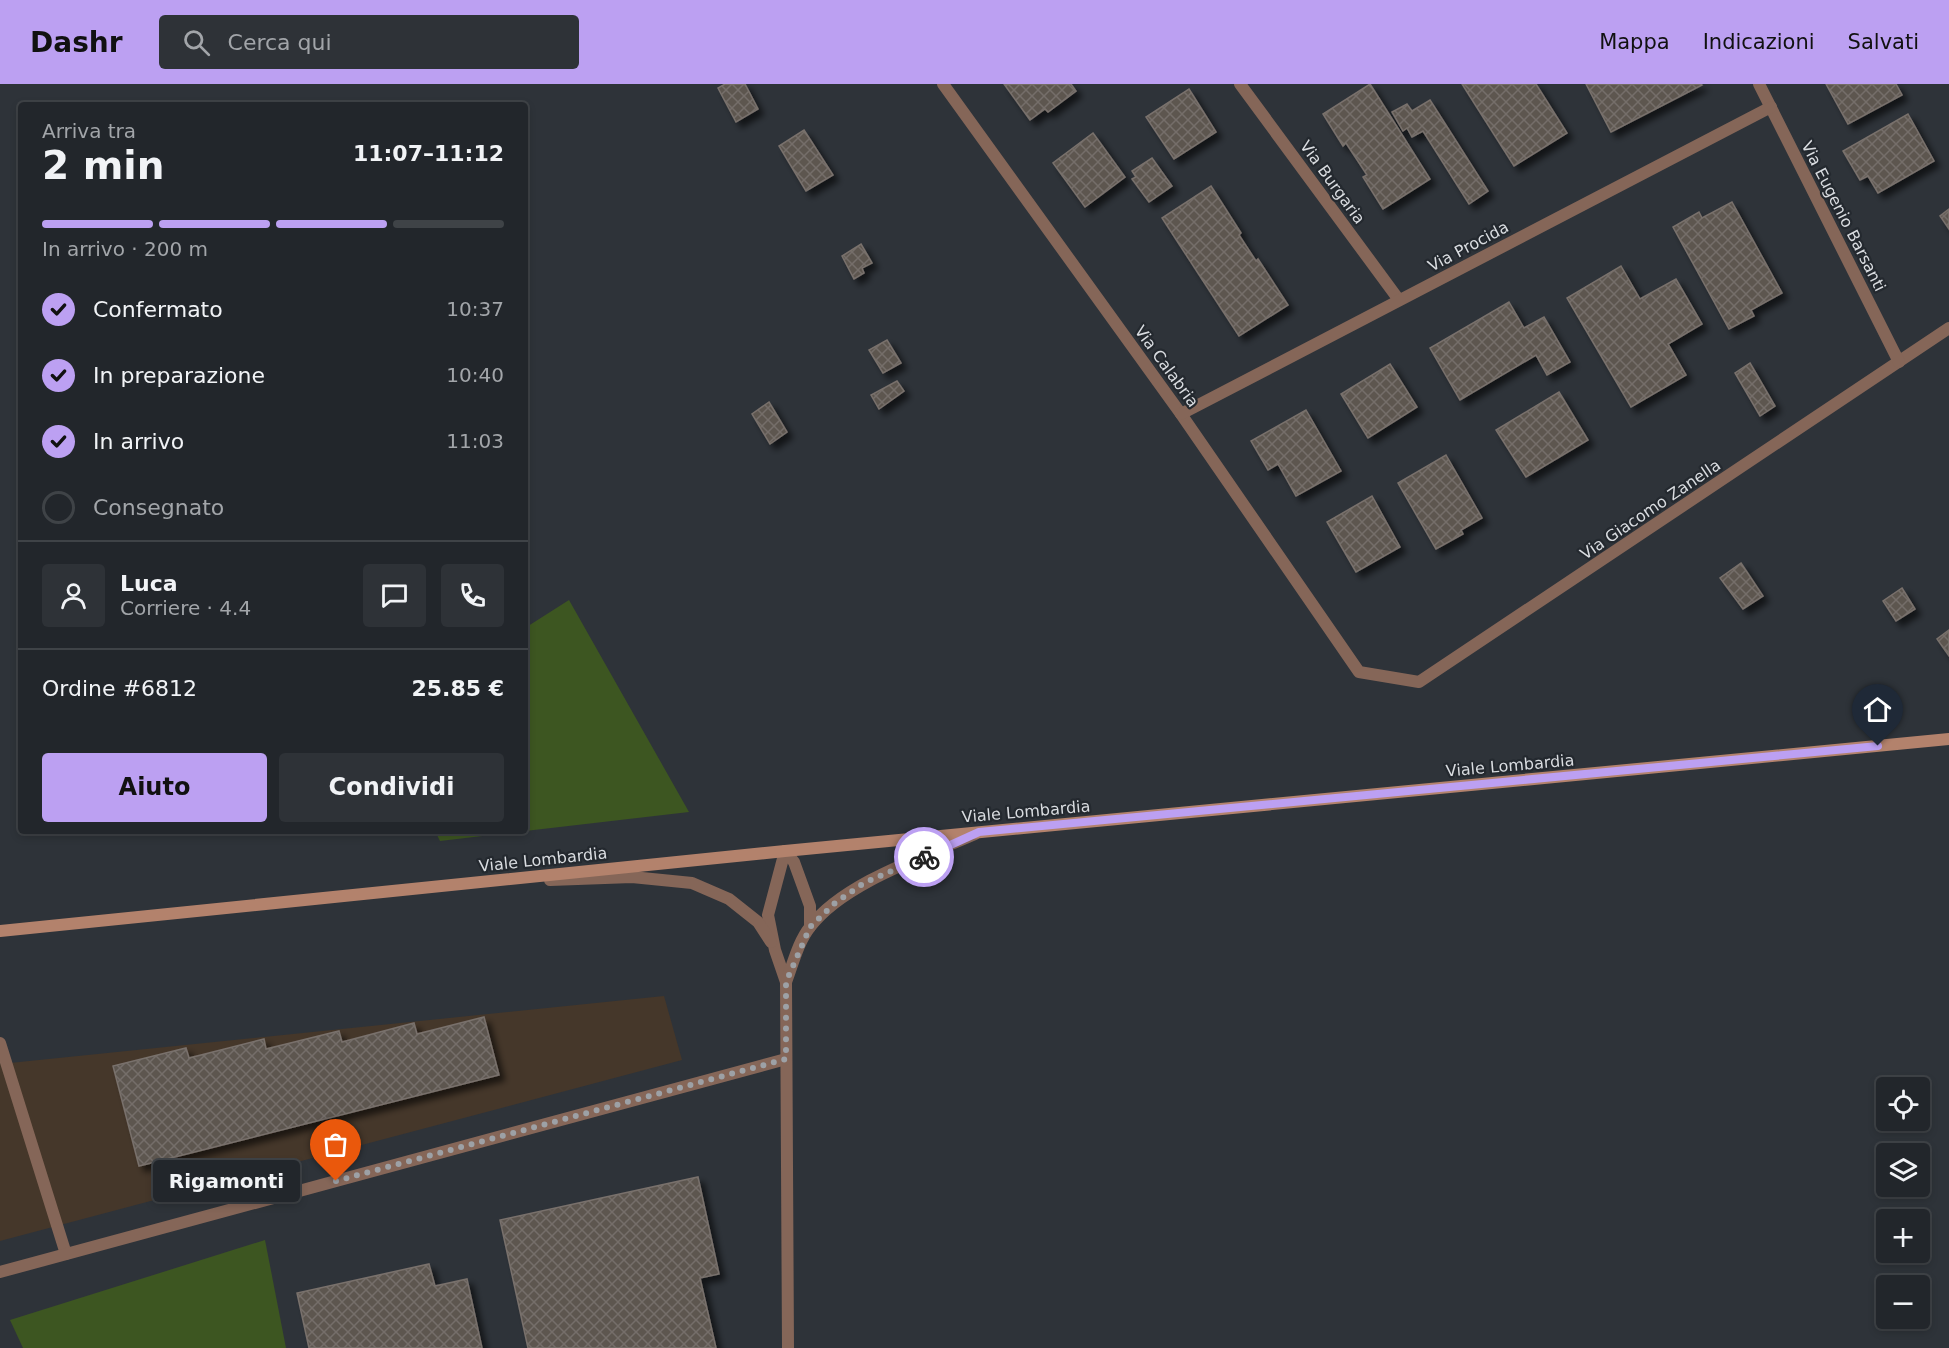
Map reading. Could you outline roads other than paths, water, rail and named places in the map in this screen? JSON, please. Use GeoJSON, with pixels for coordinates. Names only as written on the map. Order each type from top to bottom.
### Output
{"type":"FeatureCollection","features":[{"type":"Feature","properties":{"kind":"main road","name":"Viale Lombardia"},"geometry":{"type":"LineString","coordinates":[[0,931],[785,850],[1949,739]]}},
{"type":"Feature","properties":{"kind":"street","name":"Via Calabria"},"geometry":{"type":"LineString","coordinates":[[942,84],[1181,414],[1359,672]]}},
{"type":"Feature","properties":{"kind":"street","name":"Via Burgaria"},"geometry":{"type":"LineString","coordinates":[[1240,84],[1399,300]]}},
{"type":"Feature","properties":{"kind":"street","name":"Via Eugenio Barsanti"},"geometry":{"type":"LineString","coordinates":[[1759,84],[1899,362]]}},
{"type":"Feature","properties":{"kind":"street","name":"Via Procida"},"geometry":{"type":"LineString","coordinates":[[1181,414],[1771,107]]}},
{"type":"Feature","properties":{"kind":"street","name":"Via Giacomo Zanella"},"geometry":{"type":"LineString","coordinates":[[1359,672],[1419,682],[1949,328]]}},
{"type":"Feature","properties":{"kind":"street"},"geometry":{"type":"LineString","coordinates":[[786,982],[810,927],[835,903],[864,883],[979,832]]}},
{"type":"Feature","properties":{"kind":"street"},"geometry":{"type":"LineString","coordinates":[[785,850],[794,862],[810,906],[810,927]]}},
{"type":"Feature","properties":{"kind":"street"},"geometry":{"type":"LineString","coordinates":[[785,850],[768,915],[775,950],[786,982],[788,1348]]}},
{"type":"Feature","properties":{"kind":"street"},"geometry":{"type":"LineString","coordinates":[[498,880],[632,877],[692,883],[729,899],[759,922],[775,950]]}},
{"type":"Feature","properties":{"kind":"street"},"geometry":{"type":"LineString","coordinates":[[0,1043],[66,1254]]}},
{"type":"Feature","properties":{"kind":"street"},"geometry":{"type":"LineString","coordinates":[[0,1272],[786,1059]]}},
{"type":"Feature","properties":{"kind":"place","name":"Rigamonti"},"geometry":{"type":"Point","coordinates":[336,1181]}}]}
